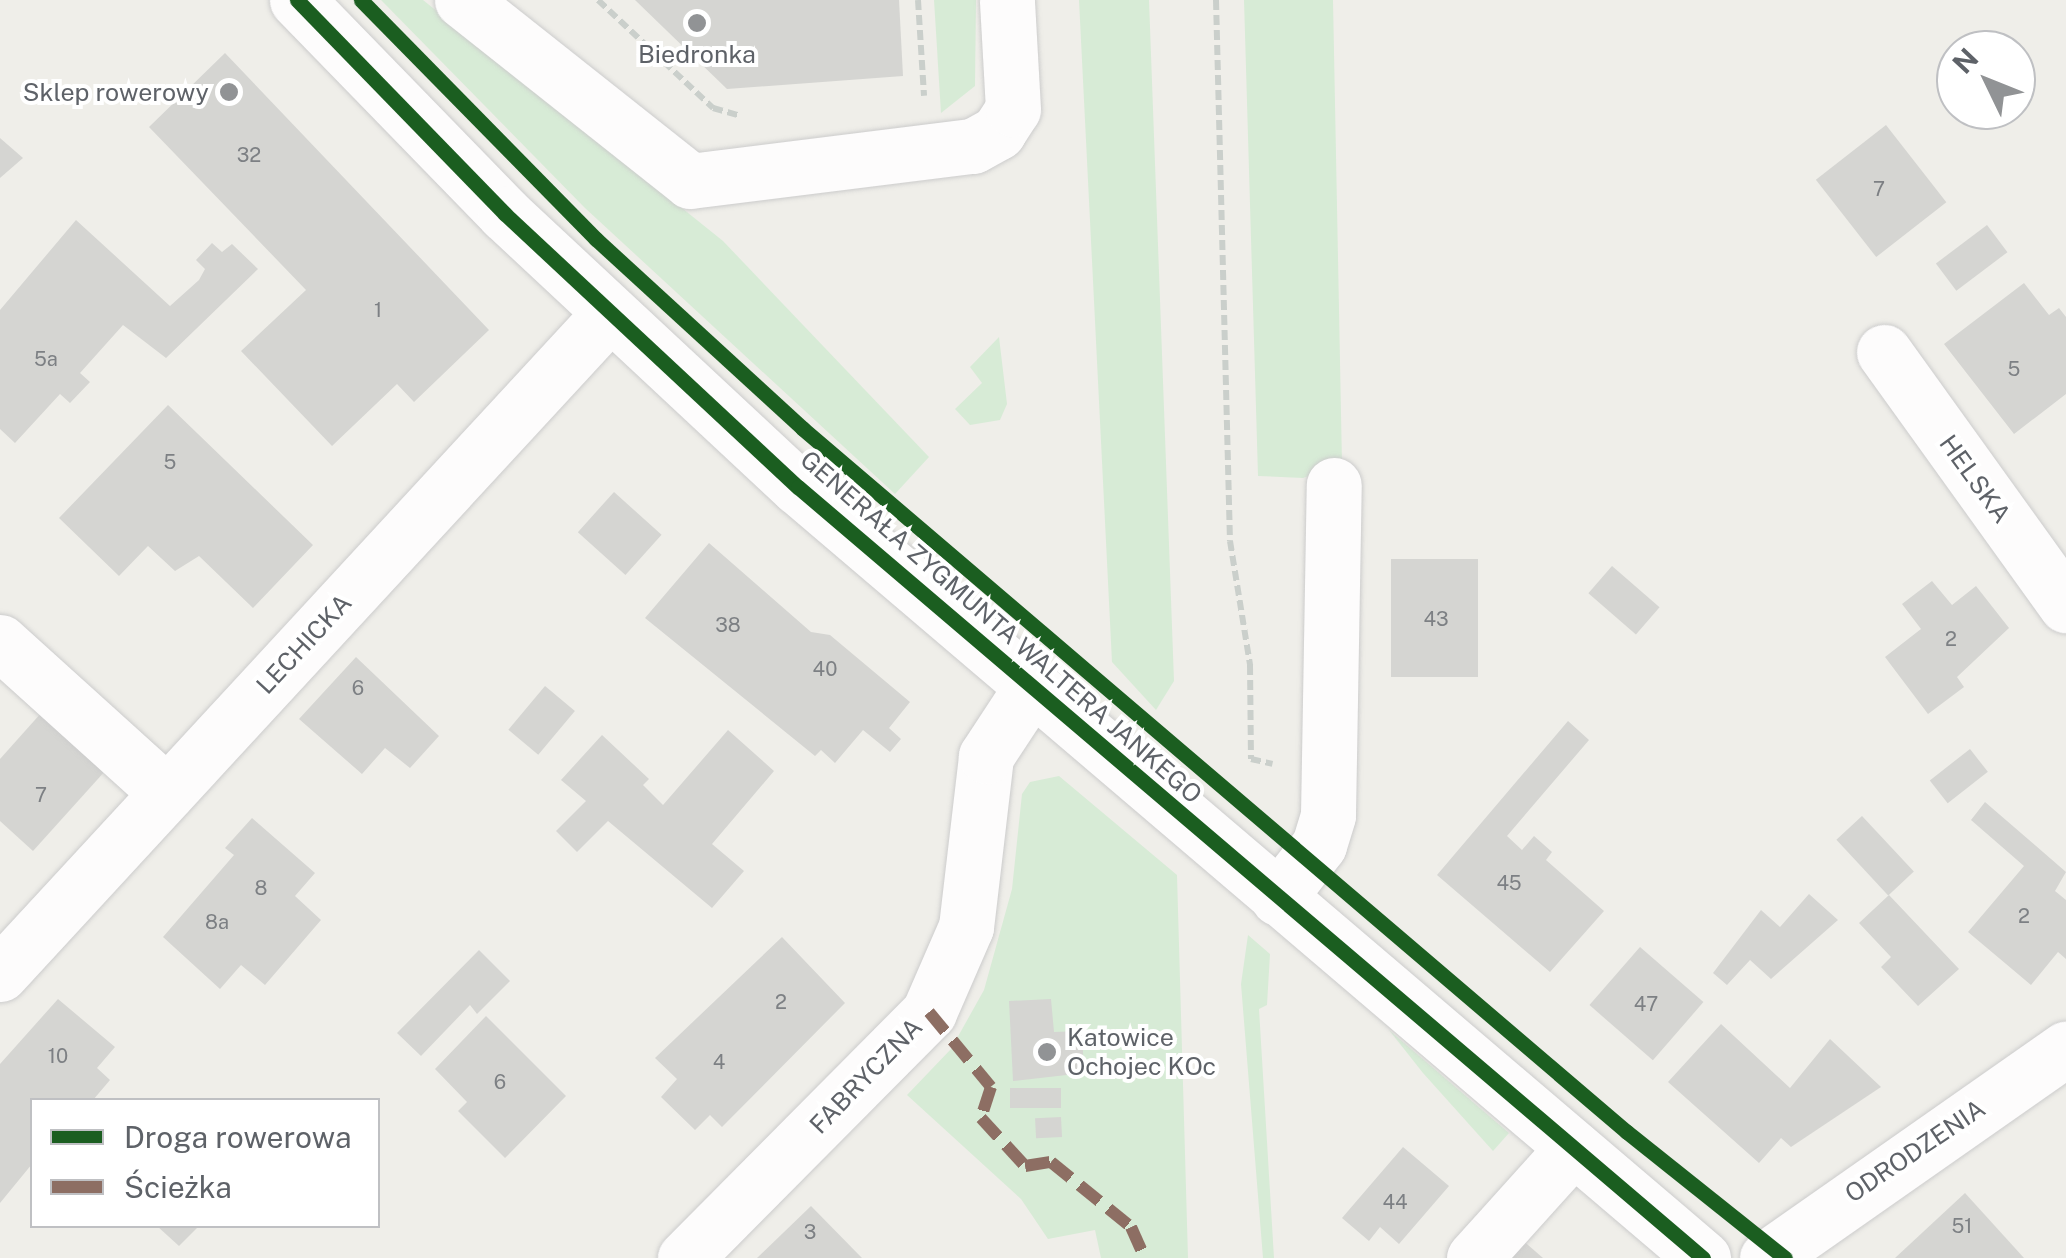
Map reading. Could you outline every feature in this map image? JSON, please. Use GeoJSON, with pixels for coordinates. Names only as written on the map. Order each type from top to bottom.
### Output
{"type":"FeatureCollection","features":[{"type":"Feature","properties":{"kind":"street","name":"GENERAŁA ZYGMUNTA WALTERA JANKEGO"},"geometry":{"type":"LineString","coordinates":[[298,0],[609,314],[1030,689],[1704,1258]]}},
{"type":"Feature","properties":{"kind":"street"},"geometry":{"type":"LineString","coordinates":[[462,0],[690,181],[974,146],[998,132],[1013,109],[1007,0]]}},
{"type":"Feature","properties":{"kind":"street","name":"LECHICKA"},"geometry":{"type":"LineString","coordinates":[[0,974],[609,314]]}},
{"type":"Feature","properties":{"kind":"street","name":"HELSKA"},"geometry":{"type":"LineString","coordinates":[[1884,352],[2066,606]]}},
{"type":"Feature","properties":{"kind":"street"},"geometry":{"type":"LineString","coordinates":[[1278,898],[1319,845],[1329,763],[1334,485]]}},
{"type":"Feature","properties":{"kind":"street"},"geometry":{"type":"LineString","coordinates":[[0,642],[167,792]]}},
{"type":"Feature","properties":{"kind":"street","name":"FABRYCZNA"},"geometry":{"type":"LineString","coordinates":[[686,1258],[929,1012],[966,927],[986,756],[1030,689]]}},
{"type":"Feature","properties":{"kind":"street","name":"ODRODZENIA"},"geometry":{"type":"LineString","coordinates":[[1767,1258],[2066,1049]]}},
{"type":"Feature","properties":{"kind":"street"},"geometry":{"type":"LineString","coordinates":[[1474,1258],[1574,1148]]}},
{"type":"Feature","properties":{"kind":"path"},"geometry":{"type":"LineString","coordinates":[[598,0],[713,108],[742,116]]}},
{"type":"Feature","properties":{"kind":"path"},"geometry":{"type":"LineString","coordinates":[[908,103],[924,101],[918,0]]}},
{"type":"Feature","properties":{"kind":"path"},"geometry":{"type":"LineString","coordinates":[[1216,0],[1230,542],[1250,665],[1251,759],[1329,763]]}},
{"type":"Feature","properties":{"kind":"green space"},"geometry":{"type":"Polygon","coordinates":[[[381,0],[423,0],[723,241],[929,457],[895,494],[585,208],[381,0]]]}},
{"type":"Feature","properties":{"kind":"green space"},"geometry":{"type":"Polygon","coordinates":[[[934,0],[976,0],[975,86],[941,113],[934,0]]]}},
{"type":"Feature","properties":{"kind":"green space"},"geometry":{"type":"Polygon","coordinates":[[[1079,0],[1149,0],[1174,681],[1156,710],[1112,662],[1079,0]]]}},
{"type":"Feature","properties":{"kind":"green space"},"geometry":{"type":"Polygon","coordinates":[[[1244,0],[1333,0],[1342,464],[1303,478],[1258,476],[1244,0]]]}},
{"type":"Feature","properties":{"kind":"green space"},"geometry":{"type":"Polygon","coordinates":[[[999,337],[1007,404],[1000,420],[970,425],[955,409],[982,383],[970,367],[999,337]]]}},
{"type":"Feature","properties":{"kind":"green space"},"geometry":{"type":"Polygon","coordinates":[[[1059,776],[1177,875],[1188,1258],[1101,1258],[1095,1230],[1048,1239],[1021,1199],[907,1095],[951,1049],[984,990],[1012,889],[1022,794],[1030,782],[1059,776]]]}},
{"type":"Feature","properties":{"kind":"green space"},"geometry":{"type":"Polygon","coordinates":[[[1248,935],[1270,954],[1267,1005],[1259,1009],[1274,1258],[1263,1258],[1241,984],[1248,935]]]}},
{"type":"Feature","properties":{"kind":"green space"},"geometry":{"type":"Polygon","coordinates":[[[1389,1030],[1509,1133],[1493,1151],[1423,1073],[1389,1030]]]}},
{"type":"Feature","properties":{"kind":"building"},"geometry":{"type":"Polygon","coordinates":[[[635,0],[899,0],[903,76],[727,89],[635,0]]]}},
{"type":"Feature","properties":{"kind":"building"},"geometry":{"type":"Polygon","coordinates":[[[225,53],[489,330],[414,402],[397,384],[332,446],[241,351],[306,290],[149,127],[225,53]]]}},
{"type":"Feature","properties":{"kind":"building"},"geometry":{"type":"Polygon","coordinates":[[[1886,125],[1946,202],[1876,257],[1816,180],[1886,125]]]}},
{"type":"Feature","properties":{"kind":"building"},"geometry":{"type":"Polygon","coordinates":[[[0,138],[23,158],[0,178],[0,138]]]}},
{"type":"Feature","properties":{"kind":"building"},"geometry":{"type":"Polygon","coordinates":[[[76,220],[170,306],[199,280],[205,269],[196,260],[212,243],[222,252],[232,244],[258,269],[166,358],[123,325],[80,373],[90,382],[70,403],[60,394],[15,443],[0,429],[0,310],[76,220]]]}},
{"type":"Feature","properties":{"kind":"building"},"geometry":{"type":"Polygon","coordinates":[[[1987,225],[2007,252],[1956,291],[1936,264],[1987,225]]]}},
{"type":"Feature","properties":{"kind":"building"},"geometry":{"type":"Polygon","coordinates":[[[2024,283],[2049,315],[2059,308],[2066,317],[2066,394],[2014,434],[1944,344],[2024,283]]]}},
{"type":"Feature","properties":{"kind":"building"},"geometry":{"type":"Polygon","coordinates":[[[168,405],[313,545],[253,608],[199,556],[175,571],[148,546],[119,576],[59,518],[168,405]]]}},
{"type":"Feature","properties":{"kind":"building"},"geometry":{"type":"Polygon","coordinates":[[[614,492],[662,535],[625,575],[578,532],[614,492]]]}},
{"type":"Feature","properties":{"kind":"building"},"geometry":{"type":"Polygon","coordinates":[[[709,543],[811,632],[830,635],[910,702],[889,728],[901,739],[890,752],[863,730],[835,763],[821,750],[815,756],[645,618],[709,543]]]}},
{"type":"Feature","properties":{"kind":"building"},"geometry":{"type":"Polygon","coordinates":[[[1391,559],[1478,559],[1478,677],[1391,677],[1391,559]]]}},
{"type":"Feature","properties":{"kind":"building"},"geometry":{"type":"Polygon","coordinates":[[[1612,566],[1660,607],[1636,635],[1588,593],[1612,566]]]}},
{"type":"Feature","properties":{"kind":"building"},"geometry":{"type":"Polygon","coordinates":[[[1932,581],[1952,605],[1976,586],[2009,628],[1957,677],[1964,687],[1928,714],[1885,657],[1921,629],[1902,604],[1932,581]]]}},
{"type":"Feature","properties":{"kind":"building"},"geometry":{"type":"Polygon","coordinates":[[[356,657],[439,736],[410,768],[385,748],[362,774],[299,719],[356,657]]]}},
{"type":"Feature","properties":{"kind":"building"},"geometry":{"type":"Polygon","coordinates":[[[545,686],[575,711],[538,755],[508,730],[545,686]]]}},
{"type":"Feature","properties":{"kind":"building"},"geometry":{"type":"Polygon","coordinates":[[[42,712],[106,770],[33,851],[0,821],[0,759],[42,712]]]}},
{"type":"Feature","properties":{"kind":"building"},"geometry":{"type":"Polygon","coordinates":[[[1568,721],[1589,740],[1507,836],[1522,850],[1534,836],[1552,852],[1546,860],[1604,911],[1550,972],[1437,875],[1568,721]]]}},
{"type":"Feature","properties":{"kind":"building"},"geometry":{"type":"Polygon","coordinates":[[[728,730],[774,771],[712,844],[744,871],[712,908],[608,821],[577,852],[556,831],[586,801],[561,780],[602,735],[649,779],[643,785],[663,805],[728,730]]]}},
{"type":"Feature","properties":{"kind":"building"},"geometry":{"type":"Polygon","coordinates":[[[1970,749],[1988,772],[1948,803],[1930,780],[1970,749]]]}},
{"type":"Feature","properties":{"kind":"building"},"geometry":{"type":"Polygon","coordinates":[[[1985,802],[2066,872],[2055,891],[2066,900],[2066,959],[2058,952],[2031,985],[1968,932],[2024,866],[1971,820],[1985,802]]]}},
{"type":"Feature","properties":{"kind":"building"},"geometry":{"type":"Polygon","coordinates":[[[1862,816],[1914,872],[1888,895],[1836,840],[1862,816]]]}},
{"type":"Feature","properties":{"kind":"building"},"geometry":{"type":"Polygon","coordinates":[[[252,818],[315,873],[295,896],[321,920],[265,985],[241,965],[220,989],[163,937],[234,855],[225,848],[252,818]]]}},
{"type":"Feature","properties":{"kind":"building"},"geometry":{"type":"Polygon","coordinates":[[[1809,894],[1838,920],[1771,979],[1750,960],[1727,985],[1713,973],[1761,910],[1780,927],[1809,894]]]}},
{"type":"Feature","properties":{"kind":"building"},"geometry":{"type":"Polygon","coordinates":[[[1889,895],[1959,969],[1918,1006],[1881,967],[1891,957],[1859,923],[1889,895]]]}},
{"type":"Feature","properties":{"kind":"building"},"geometry":{"type":"Polygon","coordinates":[[[782,937],[845,1003],[722,1127],[710,1115],[695,1130],[661,1097],[677,1079],[655,1058],[782,937]]]}},
{"type":"Feature","properties":{"kind":"building"},"geometry":{"type":"Polygon","coordinates":[[[1640,947],[1703,1002],[1653,1060],[1589,1005],[1640,947]]]}},
{"type":"Feature","properties":{"kind":"building"},"geometry":{"type":"Polygon","coordinates":[[[479,950],[510,981],[477,1014],[470,1005],[421,1056],[397,1033],[479,950]]]}},
{"type":"Feature","properties":{"kind":"building"},"geometry":{"type":"Polygon","coordinates":[[[58,999],[115,1047],[97,1068],[110,1080],[95,1098],[30,1098],[30,1166],[0,1203],[0,1064],[58,999]]]}},
{"type":"Feature","properties":{"kind":"building","name":"Katowice Ochojec KOc"},"geometry":{"type":"Polygon","coordinates":[[[1051,999],[1054,1032],[1082,1031],[1084,1073],[1013,1081],[1009,1001],[1051,999]]]}},
{"type":"Feature","properties":{"kind":"building"},"geometry":{"type":"Polygon","coordinates":[[[486,1016],[566,1096],[505,1158],[458,1111],[467,1102],[435,1069],[486,1016]]]}},
{"type":"Feature","properties":{"kind":"building"},"geometry":{"type":"Polygon","coordinates":[[[1721,1024],[1790,1088],[1830,1039],[1881,1087],[1791,1147],[1781,1138],[1759,1163],[1668,1082],[1721,1024]]]}},
{"type":"Feature","properties":{"kind":"building"},"geometry":{"type":"Polygon","coordinates":[[[1010,1088],[1061,1088],[1061,1108],[1010,1108],[1010,1088]]]}},
{"type":"Feature","properties":{"kind":"building"},"geometry":{"type":"Polygon","coordinates":[[[1061,1117],[1062,1137],[1036,1138],[1035,1118],[1061,1117]]]}},
{"type":"Feature","properties":{"kind":"building"},"geometry":{"type":"Polygon","coordinates":[[[1403,1147],[1449,1186],[1399,1244],[1380,1227],[1369,1241],[1342,1218],[1403,1147]]]}},
{"type":"Feature","properties":{"kind":"building"},"geometry":{"type":"Polygon","coordinates":[[[1965,1193],[2024,1258],[1895,1258],[1965,1193]]]}},
{"type":"Feature","properties":{"kind":"building"},"geometry":{"type":"Polygon","coordinates":[[[811,1206],[862,1258],[757,1258],[811,1206]]]}},
{"type":"Feature","properties":{"kind":"building"},"geometry":{"type":"Polygon","coordinates":[[[159,1228],[197,1228],[179,1246],[159,1228]]]}},
{"type":"Feature","properties":{"kind":"building"},"geometry":{"type":"Polygon","coordinates":[[[1521,1239],[1543,1258],[1504,1258],[1521,1239]]]}},
{"type":"Feature","properties":{"kind":"marked path"},"geometry":{"type":"LineString","coordinates":[[929,1012],[991,1087],[981,1118],[1025,1166],[1051,1162],[1131,1227],[1145,1258]]}},
{"type":"Feature","properties":{"kind":"cycle path"},"geometry":{"type":"LineString","coordinates":[[297,0],[505,214],[798,487],[1703,1258]]}},
{"type":"Feature","properties":{"kind":"cycle path"},"geometry":{"type":"LineString","coordinates":[[361,0],[596,239],[802,428],[1627,1132],[1785,1258]]}},
{"type":"Feature","properties":{"kind":"place","name":"Biedronka"},"geometry":{"type":"Point","coordinates":[697,23]}},
{"type":"Feature","properties":{"kind":"place","name":"Sklep rowerowy"},"geometry":{"type":"Point","coordinates":[229,92]}},
{"type":"Feature","properties":{"kind":"place","name":"Katowice Ochojec KOc"},"geometry":{"type":"Point","coordinates":[1047,1052]}}]}
